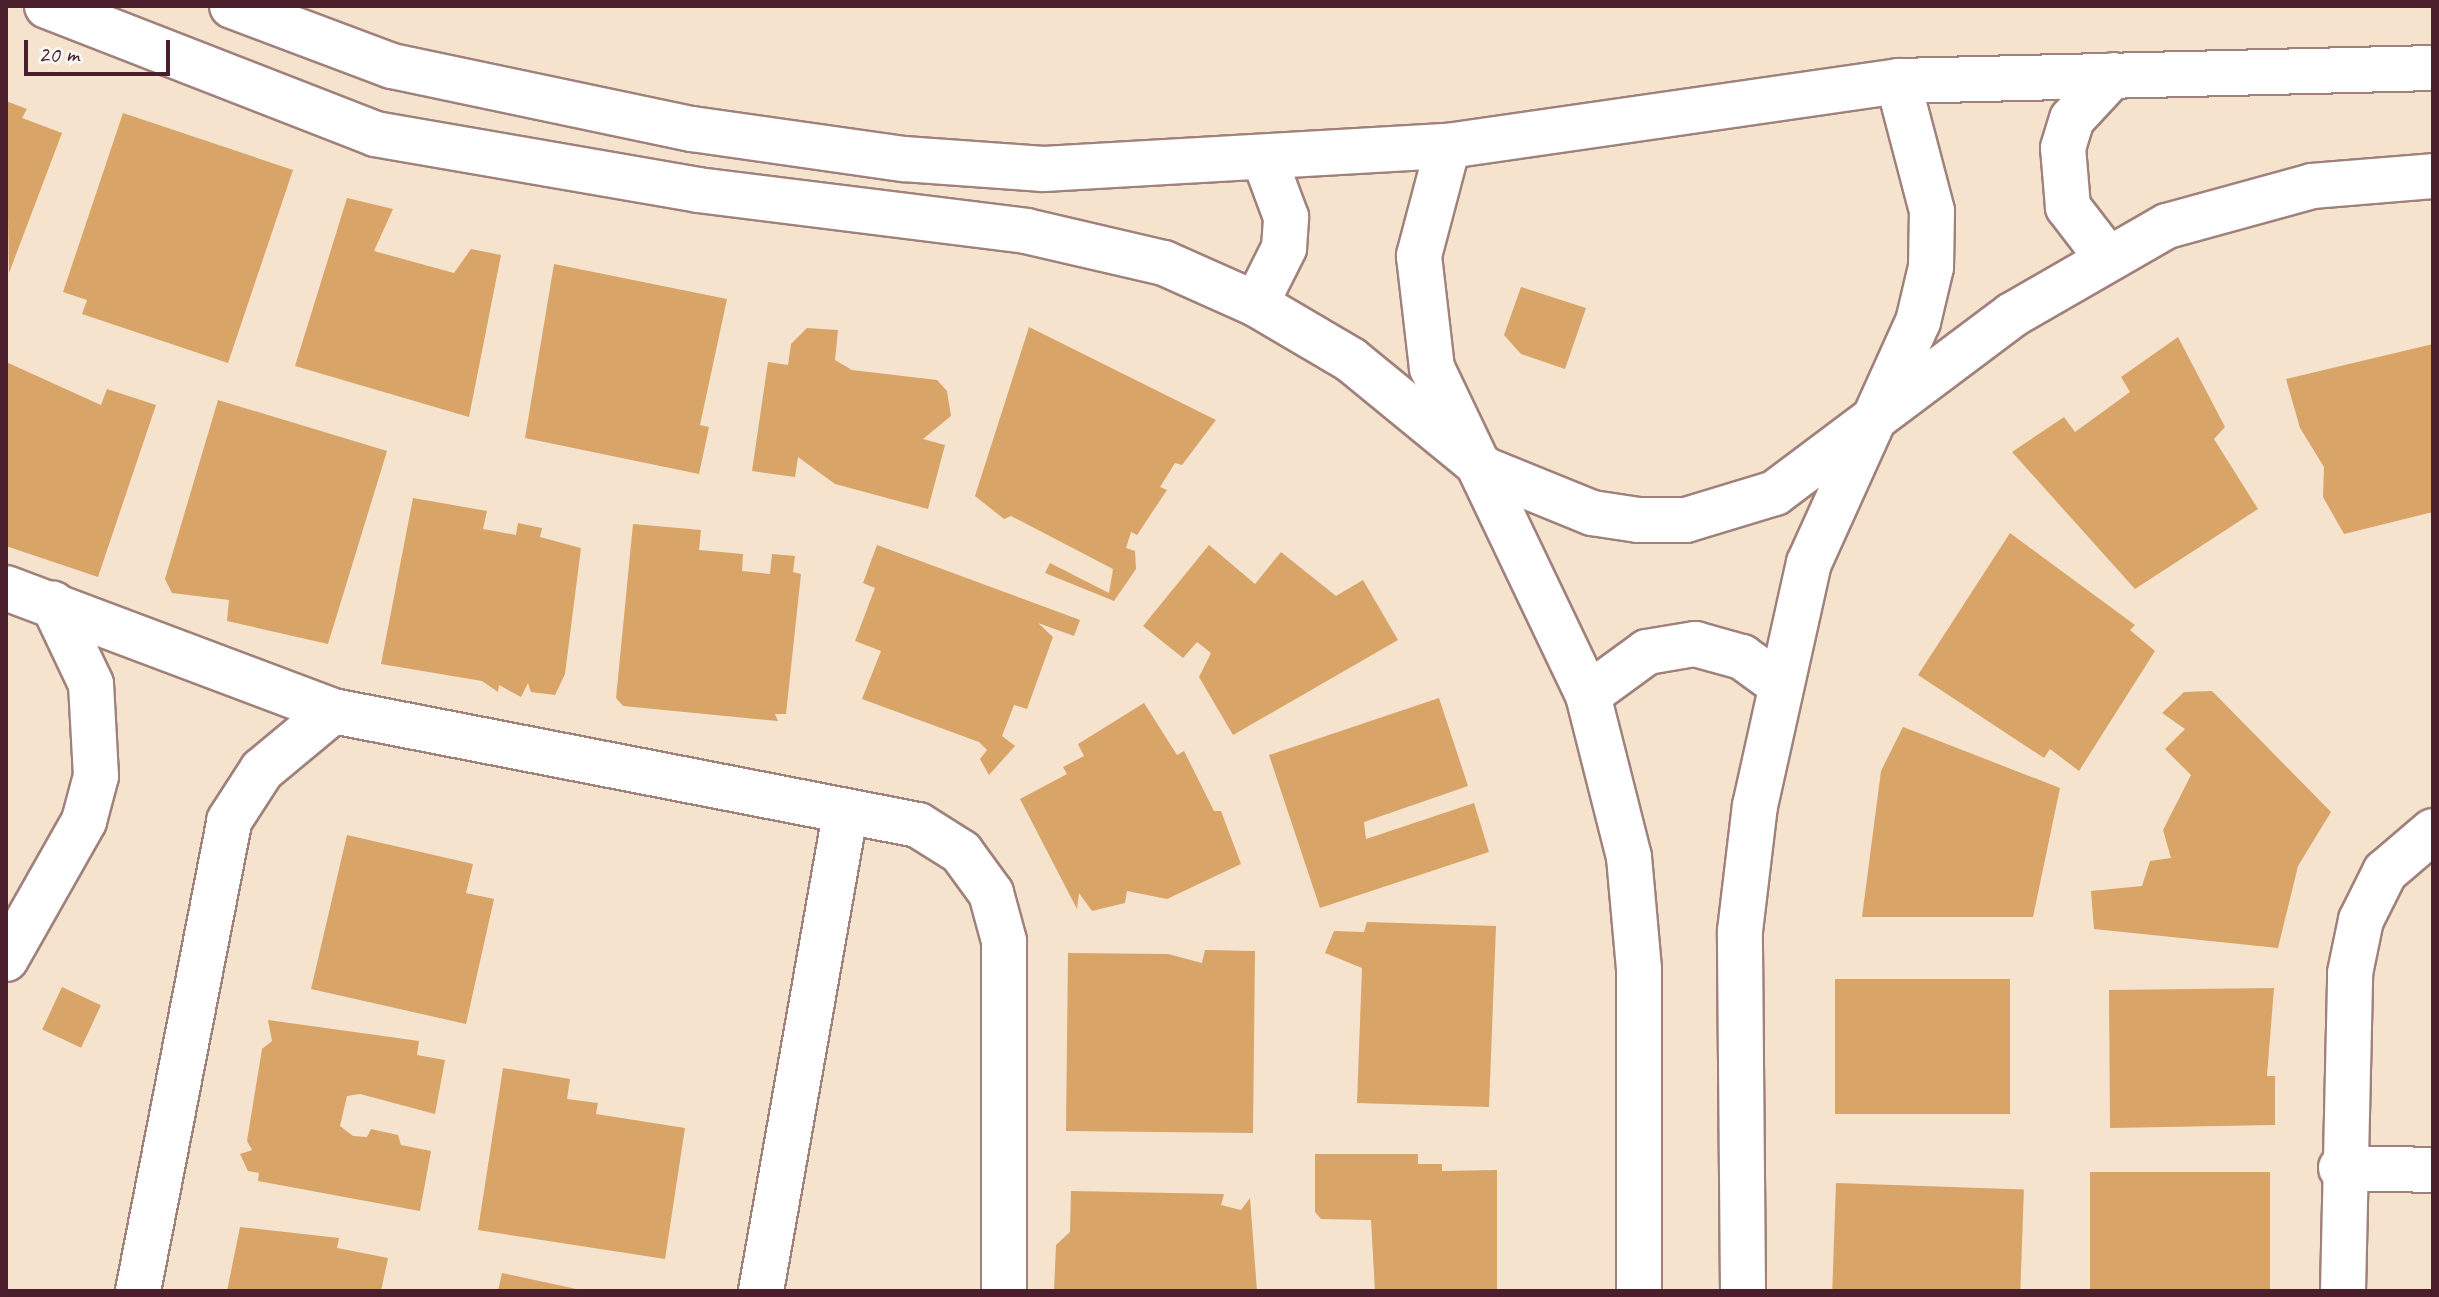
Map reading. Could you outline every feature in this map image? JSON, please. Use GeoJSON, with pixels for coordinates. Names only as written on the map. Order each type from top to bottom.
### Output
{"type":"FeatureCollection","features":[{"type":"Feature","properties":{"kind":"street"},"geometry":{"type":"LineString","coordinates":[[47,6],[129,44],[375,134],[698,190],[1026,231],[1164,263],[1256,304],[1351,360],[1484,469],[1592,513],[1686,520],[1775,493],[1865,429],[1969,345],[2105,255],[2243,200],[2433,176]]}},
{"type":"Feature","properties":{"kind":"street"},"geometry":{"type":"LineString","coordinates":[[232,6],[392,66],[786,143],[1044,169],[1448,146],[1898,81],[2433,68]]}},
{"type":"Feature","properties":{"kind":"street"},"geometry":{"type":"LineString","coordinates":[[2105,255],[2068,207],[2063,148],[2072,119],[2113,75]]}},
{"type":"Feature","properties":{"kind":"street"},"geometry":{"type":"LineString","coordinates":[[1743,1291],[1740,931],[1755,806],[1809,563],[1865,429],[1918,322],[1931,267],[1932,211],[1898,81]]}},
{"type":"Feature","properties":{"kind":"street"},"geometry":{"type":"LineString","coordinates":[[1448,146],[1419,256],[1420,313],[1453,421],[1484,469],[1588,695],[1619,803],[1636,913],[1639,1291]]}},
{"type":"Feature","properties":{"kind":"street"},"geometry":{"type":"LineString","coordinates":[[1256,304],[1284,248],[1286,217],[1264,158]]}},
{"type":"Feature","properties":{"kind":"street"},"geometry":{"type":"LineString","coordinates":[[6,588],[333,711],[845,814],[918,825],[961,852],[991,893],[1004,941],[1004,1291]]}},
{"type":"Feature","properties":{"kind":"street"},"geometry":{"type":"LineString","coordinates":[[6,959],[84,821],[96,776],[91,684],[53,604]]}},
{"type":"Feature","properties":{"kind":"street"},"geometry":{"type":"LineString","coordinates":[[1588,695],[1647,652],[1695,644],[1742,657],[1781,685]]}},
{"type":"Feature","properties":{"kind":"street"},"geometry":{"type":"LineString","coordinates":[[138,1291],[229,821],[262,770],[333,711]]}},
{"type":"Feature","properties":{"kind":"street"},"geometry":{"type":"LineString","coordinates":[[761,1291],[845,814]]}},
{"type":"Feature","properties":{"kind":"street"},"geometry":{"type":"LineString","coordinates":[[2343,1291],[2341,1168],[2344,1031],[2361,920],[2385,872],[2433,831]]}},
{"type":"Feature","properties":{"kind":"street"},"geometry":{"type":"LineString","coordinates":[[2341,1168],[2433,1170]]}},
{"type":"Feature","properties":{"kind":"building"},"geometry":{"type":"Polygon","coordinates":[[[6,101],[27,109],[22,118],[62,133],[9,273],[6,101]]]}},
{"type":"Feature","properties":{"kind":"building"},"geometry":{"type":"Polygon","coordinates":[[[123,113],[293,170],[228,363],[82,314],[87,300],[63,292],[123,113]]]}},
{"type":"Feature","properties":{"kind":"building"},"geometry":{"type":"Polygon","coordinates":[[[347,198],[393,209],[374,251],[454,273],[471,249],[501,255],[469,417],[295,366],[347,198]]]}},
{"type":"Feature","properties":{"kind":"building"},"geometry":{"type":"Polygon","coordinates":[[[554,264],[727,299],[700,425],[709,427],[699,474],[525,438],[554,264]]]}},
{"type":"Feature","properties":{"kind":"building"},"geometry":{"type":"Polygon","coordinates":[[[1521,287],[1586,308],[1565,369],[1521,354],[1504,335],[1521,287]]]}},
{"type":"Feature","properties":{"kind":"building"},"geometry":{"type":"Polygon","coordinates":[[[1029,327],[1216,420],[1182,465],[1175,463],[1160,487],[1167,490],[1137,535],[1131,532],[1126,548],[1135,551],[1136,569],[1114,601],[1045,573],[1050,563],[1109,593],[1113,569],[1011,516],[1004,519],[975,496],[1029,327]]]}},
{"type":"Feature","properties":{"kind":"building"},"geometry":{"type":"Polygon","coordinates":[[[807,328],[838,330],[835,360],[852,370],[937,380],[947,391],[951,416],[923,439],[945,445],[928,509],[835,484],[798,457],[795,477],[752,471],[768,362],[788,365],[791,344],[807,328]]]}},
{"type":"Feature","properties":{"kind":"building"},"geometry":{"type":"Polygon","coordinates":[[[2178,337],[2225,427],[2214,439],[2258,509],[2135,589],[2012,452],[2064,417],[2075,432],[2130,392],[2121,377],[2178,337]]]}},
{"type":"Feature","properties":{"kind":"building"},"geometry":{"type":"Polygon","coordinates":[[[2433,344],[2433,512],[2344,534],[2323,497],[2324,467],[2300,428],[2286,379],[2433,344]]]}},
{"type":"Feature","properties":{"kind":"building"},"geometry":{"type":"Polygon","coordinates":[[[6,362],[101,405],[107,389],[156,405],[98,577],[6,546],[6,362]]]}},
{"type":"Feature","properties":{"kind":"building"},"geometry":{"type":"Polygon","coordinates":[[[218,400],[387,451],[328,644],[227,621],[229,600],[172,593],[165,579],[218,400]]]}},
{"type":"Feature","properties":{"kind":"building"},"geometry":{"type":"Polygon","coordinates":[[[413,498],[487,511],[483,529],[516,535],[518,523],[542,528],[540,537],[581,548],[565,674],[555,695],[531,692],[528,683],[521,697],[499,685],[498,692],[482,681],[381,664],[413,498]]]}},
{"type":"Feature","properties":{"kind":"building"},"geometry":{"type":"Polygon","coordinates":[[[633,524],[701,530],[699,550],[743,554],[742,571],[770,574],[772,554],[795,556],[793,572],[801,574],[786,714],[775,714],[778,721],[623,706],[616,698],[633,524]]]}},
{"type":"Feature","properties":{"kind":"building"},"geometry":{"type":"Polygon","coordinates":[[[2010,533],[2135,625],[2130,630],[2155,651],[2079,771],[2050,749],[2044,758],[1918,675],[2010,533]]]}},
{"type":"Feature","properties":{"kind":"building"},"geometry":{"type":"Polygon","coordinates":[[[877,545],[1080,620],[1074,636],[1038,623],[1053,637],[1027,709],[1014,705],[1002,736],[1015,746],[989,775],[980,759],[987,750],[979,742],[862,699],[881,651],[855,641],[875,588],[863,583],[877,545]]]}},
{"type":"Feature","properties":{"kind":"building"},"geometry":{"type":"Polygon","coordinates":[[[1209,545],[1255,584],[1281,552],[1336,596],[1363,580],[1398,640],[1233,735],[1199,677],[1211,653],[1197,642],[1183,658],[1143,626],[1209,545]]]}},
{"type":"Feature","properties":{"kind":"building"},"geometry":{"type":"Polygon","coordinates":[[[2212,691],[2331,812],[2298,866],[2278,948],[2094,929],[2091,891],[2142,886],[2150,861],[2171,858],[2163,830],[2191,775],[2165,749],[2185,729],[2162,713],[2184,692],[2212,691]]]}},
{"type":"Feature","properties":{"kind":"building"},"geometry":{"type":"Polygon","coordinates":[[[1439,698],[1468,786],[1364,822],[1366,839],[1474,803],[1489,852],[1320,908],[1269,755],[1439,698]]]}},
{"type":"Feature","properties":{"kind":"building"},"geometry":{"type":"Polygon","coordinates":[[[1144,703],[1177,755],[1184,751],[1214,811],[1221,811],[1241,864],[1167,899],[1127,891],[1125,903],[1092,911],[1079,893],[1077,909],[1020,799],[1067,774],[1063,767],[1084,756],[1078,744],[1144,703]]]}},
{"type":"Feature","properties":{"kind":"building"},"geometry":{"type":"Polygon","coordinates":[[[1903,727],[2060,788],[2033,917],[1862,917],[1881,771],[1903,727]]]}},
{"type":"Feature","properties":{"kind":"building"},"geometry":{"type":"Polygon","coordinates":[[[347,835],[473,864],[466,893],[494,899],[466,1024],[311,989],[347,835]]]}},
{"type":"Feature","properties":{"kind":"building"},"geometry":{"type":"Polygon","coordinates":[[[1367,922],[1496,926],[1489,1107],[1357,1103],[1362,968],[1325,953],[1334,931],[1364,932],[1367,922]]]}},
{"type":"Feature","properties":{"kind":"building"},"geometry":{"type":"Polygon","coordinates":[[[1205,950],[1255,951],[1253,1133],[1066,1131],[1068,953],[1168,954],[1202,963],[1205,950]]]}},
{"type":"Feature","properties":{"kind":"building"},"geometry":{"type":"Polygon","coordinates":[[[1835,979],[2010,979],[2010,1114],[1835,1114],[1835,979]]]}},
{"type":"Feature","properties":{"kind":"building"},"geometry":{"type":"Polygon","coordinates":[[[62,987],[101,1005],[81,1048],[42,1030],[62,987]]]}},
{"type":"Feature","properties":{"kind":"building"},"geometry":{"type":"Polygon","coordinates":[[[2274,988],[2267,1076],[2275,1076],[2275,1125],[2110,1128],[2109,990],[2274,988]]]}},
{"type":"Feature","properties":{"kind":"building"},"geometry":{"type":"Polygon","coordinates":[[[268,1020],[419,1041],[417,1055],[445,1060],[435,1114],[360,1094],[347,1096],[340,1126],[353,1136],[367,1137],[371,1129],[398,1135],[401,1145],[431,1151],[420,1211],[258,1181],[259,1173],[248,1171],[240,1154],[252,1150],[247,1141],[262,1049],[272,1041],[268,1020]]]}},
{"type":"Feature","properties":{"kind":"building"},"geometry":{"type":"Polygon","coordinates":[[[503,1068],[570,1079],[567,1099],[598,1103],[596,1114],[685,1128],[665,1259],[478,1230],[503,1068]]]}},
{"type":"Feature","properties":{"kind":"building"},"geometry":{"type":"Polygon","coordinates":[[[1315,1154],[1418,1154],[1418,1164],[1442,1164],[1442,1171],[1497,1170],[1497,1291],[1375,1291],[1371,1220],[1321,1219],[1315,1212],[1315,1154]]]}},
{"type":"Feature","properties":{"kind":"building"},"geometry":{"type":"Polygon","coordinates":[[[2090,1172],[2270,1172],[2270,1291],[2090,1291],[2090,1172]]]}},
{"type":"Feature","properties":{"kind":"building"},"geometry":{"type":"Polygon","coordinates":[[[1836,1183],[2024,1190],[2020,1291],[1832,1291],[1836,1183]]]}},
{"type":"Feature","properties":{"kind":"building"},"geometry":{"type":"Polygon","coordinates":[[[1071,1191],[1224,1194],[1221,1205],[1241,1210],[1250,1198],[1257,1291],[1054,1291],[1056,1245],[1070,1232],[1071,1191]]]}},
{"type":"Feature","properties":{"kind":"building"},"geometry":{"type":"Polygon","coordinates":[[[240,1227],[339,1238],[337,1248],[388,1258],[381,1291],[227,1291],[240,1227]]]}},
{"type":"Feature","properties":{"kind":"building"},"geometry":{"type":"Polygon","coordinates":[[[502,1273],[581,1290],[581,1291],[498,1291],[502,1273]]]}}]}
